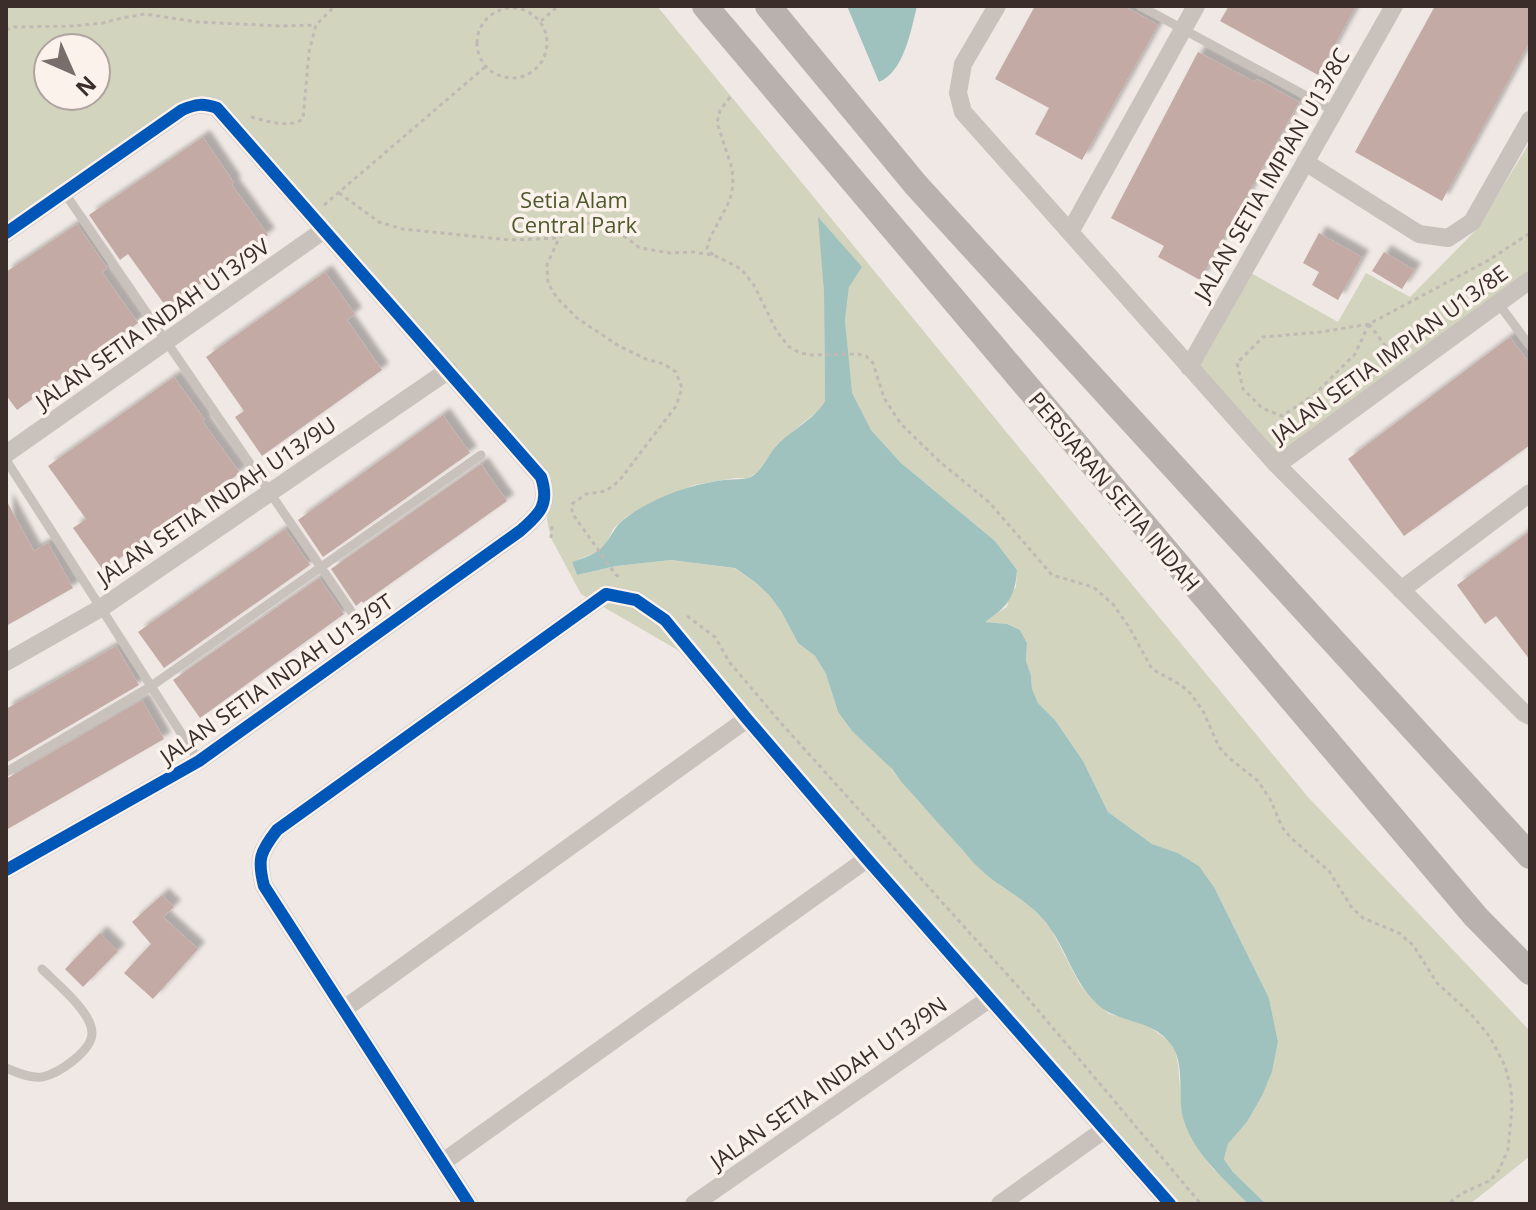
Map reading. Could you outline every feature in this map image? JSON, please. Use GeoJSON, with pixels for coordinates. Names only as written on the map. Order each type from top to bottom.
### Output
{"type":"FeatureCollection","features":[{"type":"Feature","properties":{"kind":"street","name":"PERSIARAN SETIA INDAH"},"geometry":{"type":"LineString","coordinates":[[705,6],[1476,917],[1530,972]]}},
{"type":"Feature","properties":{"kind":"street"},"geometry":{"type":"LineString","coordinates":[[768,6],[916,185],[1530,856]]}},
{"type":"Feature","properties":{"kind":"street"},"geometry":{"type":"LineString","coordinates":[[997,6],[963,64],[958,93],[963,112],[1277,465],[1528,712]]}},
{"type":"Feature","properties":{"kind":"street"},"geometry":{"type":"LineString","coordinates":[[1070,232],[1196,6]]}},
{"type":"Feature","properties":{"kind":"street","name":"JALAN SETIA IMPIAN U13/8C"},"geometry":{"type":"LineString","coordinates":[[1189,367],[1394,6]]}},
{"type":"Feature","properties":{"kind":"street","name":"JALAN SETIA INDAH U13/9T"},"geometry":{"type":"LineString","coordinates":[[6,870],[199,761],[520,531],[535,518],[546,490],[541,477],[449,370],[217,108],[205,103],[182,110],[64,192]]}},
{"type":"Feature","properties":{"kind":"street"},"geometry":{"type":"LineString","coordinates":[[1305,162],[1419,234],[1448,238],[1472,222],[1530,120]]}},
{"type":"Feature","properties":{"kind":"street"},"geometry":{"type":"LineString","coordinates":[[6,233],[64,192]]}},
{"type":"Feature","properties":{"kind":"street","name":"JALAN SETIA INDAH U13/9V"},"geometry":{"type":"LineString","coordinates":[[6,457],[166,342],[318,223]]}},
{"type":"Feature","properties":{"kind":"street","name":"JALAN SETIA IMPIAN U13/8E"},"geometry":{"type":"LineString","coordinates":[[1277,465],[1530,280]]}},
{"type":"Feature","properties":{"kind":"street","name":"JALAN SETIA INDAH U13/9U"},"geometry":{"type":"LineString","coordinates":[[6,662],[101,608],[449,370]]}},
{"type":"Feature","properties":{"kind":"street"},"geometry":{"type":"LineString","coordinates":[[1401,590],[1530,493]]}},
{"type":"Feature","properties":{"kind":"street"},"geometry":{"type":"LineString","coordinates":[[469,1204],[264,886],[259,867],[264,846],[277,830],[606,594],[636,600],[665,620],[867,859],[1170,1204]]}},
{"type":"Feature","properties":{"kind":"street"},"geometry":{"type":"LineString","coordinates":[[344,1009],[747,719]]}},
{"type":"Feature","properties":{"kind":"street"},"geometry":{"type":"LineString","coordinates":[[443,1162],[867,859]]}},
{"type":"Feature","properties":{"kind":"street","name":"JALAN SETIA INDAH U13/9N"},"geometry":{"type":"LineString","coordinates":[[694,1204],[989,999]]}},
{"type":"Feature","properties":{"kind":"street"},"geometry":{"type":"LineString","coordinates":[[1000,1204],[1104,1130]]}},
{"type":"Feature","properties":{"kind":"lane"},"geometry":{"type":"LineString","coordinates":[[1140,6],[1334,111]]}},
{"type":"Feature","properties":{"kind":"lane"},"geometry":{"type":"LineString","coordinates":[[64,192],[370,639]]}},
{"type":"Feature","properties":{"kind":"lane"},"geometry":{"type":"LineString","coordinates":[[1498,303],[1530,346]]}},
{"type":"Feature","properties":{"kind":"lane"},"geometry":{"type":"LineString","coordinates":[[6,772],[150,687],[481,455]]}},
{"type":"Feature","properties":{"kind":"lane"},"geometry":{"type":"LineString","coordinates":[[6,457],[199,761]]}},
{"type":"Feature","properties":{"kind":"lane"},"geometry":{"type":"LineString","coordinates":[[6,1068],[41,1077],[58,1071],[89,1045],[92,1033],[88,1021],[78,1005],[42,969]]}},
{"type":"Feature","properties":{"kind":"path"},"geometry":{"type":"LineString","coordinates":[[252,117],[281,124],[296,124],[303,119],[309,52],[316,25],[335,6]]}},
{"type":"Feature","properties":{"kind":"path"},"geometry":{"type":"LineString","coordinates":[[541,21],[558,6]]}},
{"type":"Feature","properties":{"kind":"path"},"geometry":{"type":"LineString","coordinates":[[507,7],[525,9],[541,21],[548,37],[546,55],[535,70],[519,78],[500,77],[485,67],[477,50],[478,31],[489,15],[507,7]]}},
{"type":"Feature","properties":{"kind":"path"},"geometry":{"type":"LineString","coordinates":[[6,30],[14,27],[103,23],[145,14],[198,22],[316,25]]}},
{"type":"Feature","properties":{"kind":"path"},"geometry":{"type":"LineString","coordinates":[[318,223],[339,193],[485,67]]}},
{"type":"Feature","properties":{"kind":"path"},"geometry":{"type":"LineString","coordinates":[[713,255],[707,248],[733,185],[732,168],[717,123],[720,110],[731,96]]}},
{"type":"Feature","properties":{"kind":"path"},"geometry":{"type":"LineString","coordinates":[[339,193],[379,222],[403,229],[510,240],[559,238]]}},
{"type":"Feature","properties":{"kind":"path"},"geometry":{"type":"LineString","coordinates":[[629,581],[616,575],[572,513],[572,504],[586,494],[606,491],[619,481],[676,406],[682,388],[676,372],[664,364],[646,359],[607,339],[577,318],[557,298],[548,283],[547,265],[559,238],[583,224],[600,222],[640,248],[655,252],[713,255],[741,269],[754,285],[776,330],[788,346],[800,353],[866,356],[873,363],[884,398],[901,424],[940,462],[989,502],[1052,575],[1093,587],[1113,604],[1152,669],[1191,694],[1203,711],[1219,747],[1258,781],[1282,827],[1329,871],[1352,908],[1363,918],[1399,933],[1413,945],[1437,983],[1470,1013],[1490,1037],[1505,1066],[1511,1089],[1508,1150],[1499,1170],[1491,1180],[1448,1204]]}},
{"type":"Feature","properties":{"kind":"path"},"geometry":{"type":"LineString","coordinates":[[1369,324],[1355,354],[1315,394],[1282,416],[1262,408],[1243,389],[1237,363],[1263,337],[1369,324],[1489,260],[1530,233]]}},
{"type":"Feature","properties":{"kind":"path"},"geometry":{"type":"LineString","coordinates":[[1369,324],[1405,372]]}},
{"type":"Feature","properties":{"kind":"path"},"geometry":{"type":"LineString","coordinates":[[682,611],[715,637],[730,663],[781,723],[1021,990],[1201,1204]]}},
{"type":"Feature","properties":{"kind":"green space","name":"Setia Alam Central Park"},"geometry":{"type":"Polygon","coordinates":[[[6,6],[657,6],[1308,797],[1530,1031],[1530,1156],[1470,1204],[1266,1204],[1233,1172],[1224,1159],[1228,1144],[1247,1122],[1272,1072],[1278,1042],[1269,998],[1214,887],[1199,866],[1178,853],[1152,844],[1108,812],[1083,761],[1055,720],[1038,703],[1026,661],[1027,643],[1020,630],[1007,624],[983,622],[1007,607],[1010,593],[1016,587],[1017,570],[995,541],[901,463],[871,430],[851,393],[845,320],[849,287],[819,218],[824,293],[825,401],[819,410],[777,444],[759,471],[748,478],[694,485],[626,517],[597,552],[572,562],[577,575],[616,566],[671,560],[734,568],[769,595],[798,643],[815,656],[826,674],[838,712],[852,731],[882,757],[961,848],[1001,886],[1041,917],[1089,996],[1109,1014],[1144,1023],[1169,1041],[1178,1064],[1185,1124],[1213,1169],[1248,1204],[1182,1204],[714,671],[581,594],[551,538],[547,520],[549,490],[201,99],[6,229],[6,6]]]}},
{"type":"Feature","properties":{"kind":"green space"},"geometry":{"type":"Polygon","coordinates":[[[1530,142],[1530,280],[1277,465],[1189,367],[1244,269],[1338,322],[1366,273],[1410,297],[1477,229],[1530,142]]]}},
{"type":"Feature","properties":{"kind":"water"},"geometry":{"type":"Polygon","coordinates":[[[847,6],[917,6],[900,60],[888,77],[879,82],[847,6]]]}},
{"type":"Feature","properties":{"kind":"water"},"geometry":{"type":"Polygon","coordinates":[[[818,217],[862,267],[849,287],[845,320],[852,393],[871,430],[901,463],[995,541],[1017,570],[1008,601],[985,622],[1007,624],[1020,630],[1027,643],[1026,661],[1038,703],[1055,720],[1083,761],[1108,812],[1152,844],[1178,853],[1199,866],[1214,887],[1269,998],[1278,1042],[1272,1072],[1247,1122],[1228,1144],[1224,1159],[1266,1204],[1248,1204],[1212,1167],[1190,1136],[1182,1114],[1178,1060],[1169,1042],[1153,1029],[1104,1010],[1087,993],[1041,917],[976,865],[892,769],[852,731],[838,712],[826,674],[815,656],[798,643],[781,611],[755,582],[735,568],[671,560],[616,566],[577,575],[572,562],[597,551],[616,527],[637,510],[694,486],[753,476],[776,446],[815,414],[825,401],[824,293],[818,217]]]}},
{"type":"Feature","properties":{"kind":"building"},"geometry":{"type":"Polygon","coordinates":[[[1035,6],[1124,6],[1158,25],[1082,160],[1035,134],[1049,108],[995,79],[1035,6]]]}},
{"type":"Feature","properties":{"kind":"building"},"geometry":{"type":"Polygon","coordinates":[[[1229,6],[1356,6],[1318,75],[1220,21],[1229,6]]]}},
{"type":"Feature","properties":{"kind":"building"},"geometry":{"type":"Polygon","coordinates":[[[1435,6],[1530,6],[1530,41],[1442,201],[1355,152],[1435,6]]]}},
{"type":"Feature","properties":{"kind":"building"},"geometry":{"type":"Polygon","coordinates":[[[1198,52],[1299,102],[1200,280],[1158,257],[1164,246],[1111,218],[1198,52]]]}},
{"type":"Feature","properties":{"kind":"building"},"geometry":{"type":"Polygon","coordinates":[[[203,137],[268,235],[167,308],[128,254],[120,260],[89,215],[203,137]]]}},
{"type":"Feature","properties":{"kind":"building"},"geometry":{"type":"Polygon","coordinates":[[[77,224],[107,268],[102,272],[138,323],[17,410],[6,395],[6,272],[77,224]]]}},
{"type":"Feature","properties":{"kind":"building"},"geometry":{"type":"Polygon","coordinates":[[[1319,233],[1362,257],[1338,300],[1312,285],[1319,272],[1303,263],[1319,233]]]}},
{"type":"Feature","properties":{"kind":"building"},"geometry":{"type":"Polygon","coordinates":[[[1384,252],[1414,270],[1402,289],[1372,271],[1384,252]]]}},
{"type":"Feature","properties":{"kind":"building"},"geometry":{"type":"Polygon","coordinates":[[[325,272],[355,314],[347,320],[382,370],[262,456],[235,417],[244,411],[206,357],[325,272]]]}},
{"type":"Feature","properties":{"kind":"building"},"geometry":{"type":"Polygon","coordinates":[[[1510,337],[1530,364],[1530,445],[1404,536],[1348,459],[1510,337]]]}},
{"type":"Feature","properties":{"kind":"building"},"geometry":{"type":"Polygon","coordinates":[[[174,377],[240,473],[103,570],[73,528],[86,519],[48,466],[174,377]]]}},
{"type":"Feature","properties":{"kind":"building"},"geometry":{"type":"Polygon","coordinates":[[[443,415],[470,453],[323,557],[298,520],[443,415]]]}},
{"type":"Feature","properties":{"kind":"building"},"geometry":{"type":"Polygon","coordinates":[[[481,464],[507,501],[356,606],[331,569],[481,464]]]}},
{"type":"Feature","properties":{"kind":"building"},"geometry":{"type":"Polygon","coordinates":[[[6,500],[34,551],[48,543],[73,588],[6,626],[6,500]]]}},
{"type":"Feature","properties":{"kind":"building"},"geometry":{"type":"Polygon","coordinates":[[[285,529],[310,565],[164,668],[138,632],[285,529]]]}},
{"type":"Feature","properties":{"kind":"building"},"geometry":{"type":"Polygon","coordinates":[[[1530,531],[1530,660],[1496,616],[1485,624],[1457,585],[1530,531]]]}},
{"type":"Feature","properties":{"kind":"building"},"geometry":{"type":"Polygon","coordinates":[[[319,578],[344,614],[200,718],[173,680],[319,578]]]}},
{"type":"Feature","properties":{"kind":"building"},"geometry":{"type":"Polygon","coordinates":[[[116,646],[139,685],[6,763],[6,709],[116,646]]]}},
{"type":"Feature","properties":{"kind":"building"},"geometry":{"type":"Polygon","coordinates":[[[142,700],[164,739],[6,830],[6,779],[142,700]]]}},
{"type":"Feature","properties":{"kind":"building"},"geometry":{"type":"Polygon","coordinates":[[[162,895],[174,907],[163,917],[198,949],[153,999],[124,973],[151,944],[132,922],[162,895]]]}},
{"type":"Feature","properties":{"kind":"building"},"geometry":{"type":"Polygon","coordinates":[[[100,933],[118,951],[83,987],[65,969],[100,933]]]}},
{"type":"Feature","properties":{"kind":"cycle path"},"geometry":{"type":"LineString","coordinates":[[6,233],[182,110],[200,105],[217,108],[541,477],[544,486],[544,501],[538,514],[520,531],[199,761],[6,870]]}},
{"type":"Feature","properties":{"kind":"cycle path"},"geometry":{"type":"LineString","coordinates":[[469,1204],[264,886],[262,856],[277,830],[606,594],[636,600],[665,620],[867,859],[1170,1204]]}}]}
